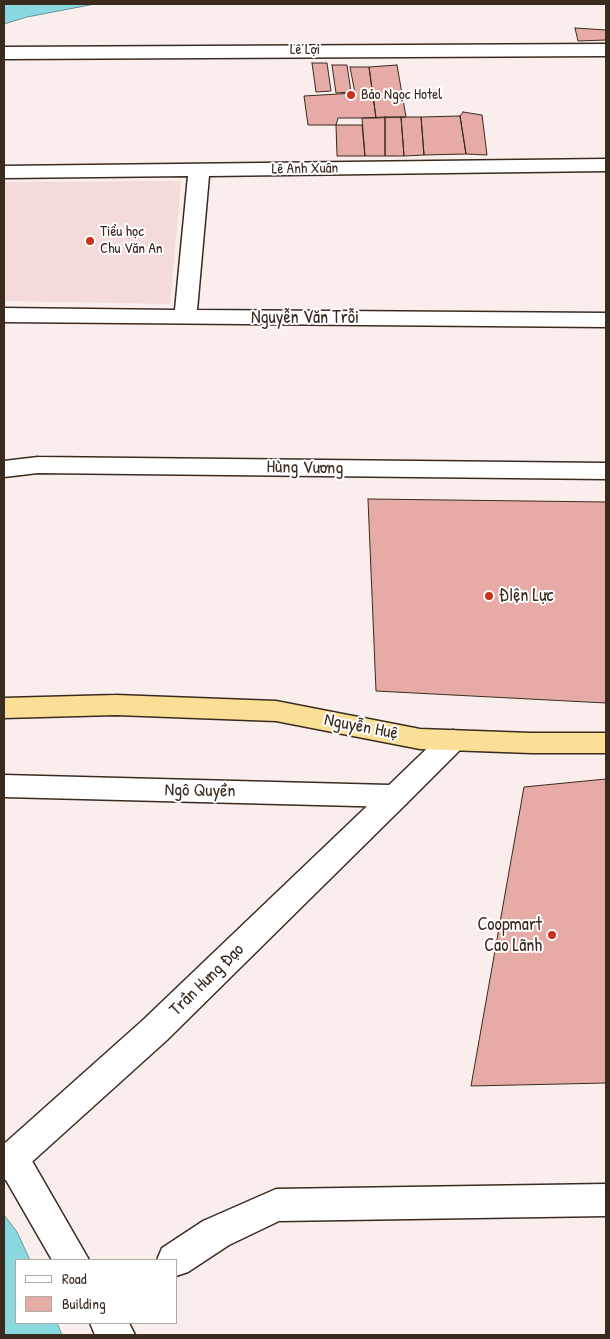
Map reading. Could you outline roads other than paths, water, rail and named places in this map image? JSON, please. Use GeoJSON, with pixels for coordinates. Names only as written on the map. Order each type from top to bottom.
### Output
{"type":"FeatureCollection","features":[{"type":"Feature","properties":{"kind":"highway","name":"Nguyễn Huệ"},"geometry":{"type":"LineString","coordinates":[[4,708],[116,705],[276,711],[420,739],[606,743]]}},
{"type":"Feature","properties":{"kind":"street","name":"Lê Lợi"},"geometry":{"type":"LineString","coordinates":[[4,53],[180,50],[606,50]]}},
{"type":"Feature","properties":{"kind":"street","name":"Lê Anh Xuân"},"geometry":{"type":"LineString","coordinates":[[4,172],[606,165]]}},
{"type":"Feature","properties":{"kind":"street"},"geometry":{"type":"LineString","coordinates":[[184,317],[199,170]]}},
{"type":"Feature","properties":{"kind":"street","name":"Nguyễn Văn Trỗi"},"geometry":{"type":"LineString","coordinates":[[4,315],[606,320]]}},
{"type":"Feature","properties":{"kind":"street","name":"Hùng Vương"},"geometry":{"type":"LineString","coordinates":[[4,470],[38,465],[606,471]]}},
{"type":"Feature","properties":{"kind":"street","name":"Trần Hưng Đạo"},"geometry":{"type":"LineString","coordinates":[[8,1162],[155,1030],[453,740]]}},
{"type":"Feature","properties":{"kind":"street","name":"Ngô Quyền"},"geometry":{"type":"LineString","coordinates":[[4,786],[396,796]]}},
{"type":"Feature","properties":{"kind":"street"},"geometry":{"type":"LineString","coordinates":[[8,1162],[70,1259]]}},
{"type":"Feature","properties":{"kind":"street"},"geometry":{"type":"LineString","coordinates":[[177,1259],[216,1233],[276,1205],[606,1200]]}},
{"type":"Feature","properties":{"kind":"street"},"geometry":{"type":"LineString","coordinates":[[109,1324],[116,1335]]}},
{"type":"Feature","properties":{"kind":"water"},"geometry":{"type":"Polygon","coordinates":[[[4,4],[95,4],[27,17],[4,24],[4,4]]]}},
{"type":"Feature","properties":{"kind":"water"},"geometry":{"type":"Polygon","coordinates":[[[4,1215],[17,1232],[30,1259],[15,1259],[15,1324],[57,1324],[62,1335],[4,1335],[4,1215]]]}},
{"type":"Feature","properties":{"kind":"place","name":"Bảo Ngọc Hotel"},"geometry":{"type":"Point","coordinates":[351,95]}},
{"type":"Feature","properties":{"kind":"place","name":"Tiểu học Chu Văn An"},"geometry":{"type":"Point","coordinates":[90,241]}},
{"type":"Feature","properties":{"kind":"place","name":"ĐIện Lực"},"geometry":{"type":"Point","coordinates":[489,596]}},
{"type":"Feature","properties":{"kind":"place","name":"Coopmart Cao Lãnh"},"geometry":{"type":"Point","coordinates":[552,935]}}]}
